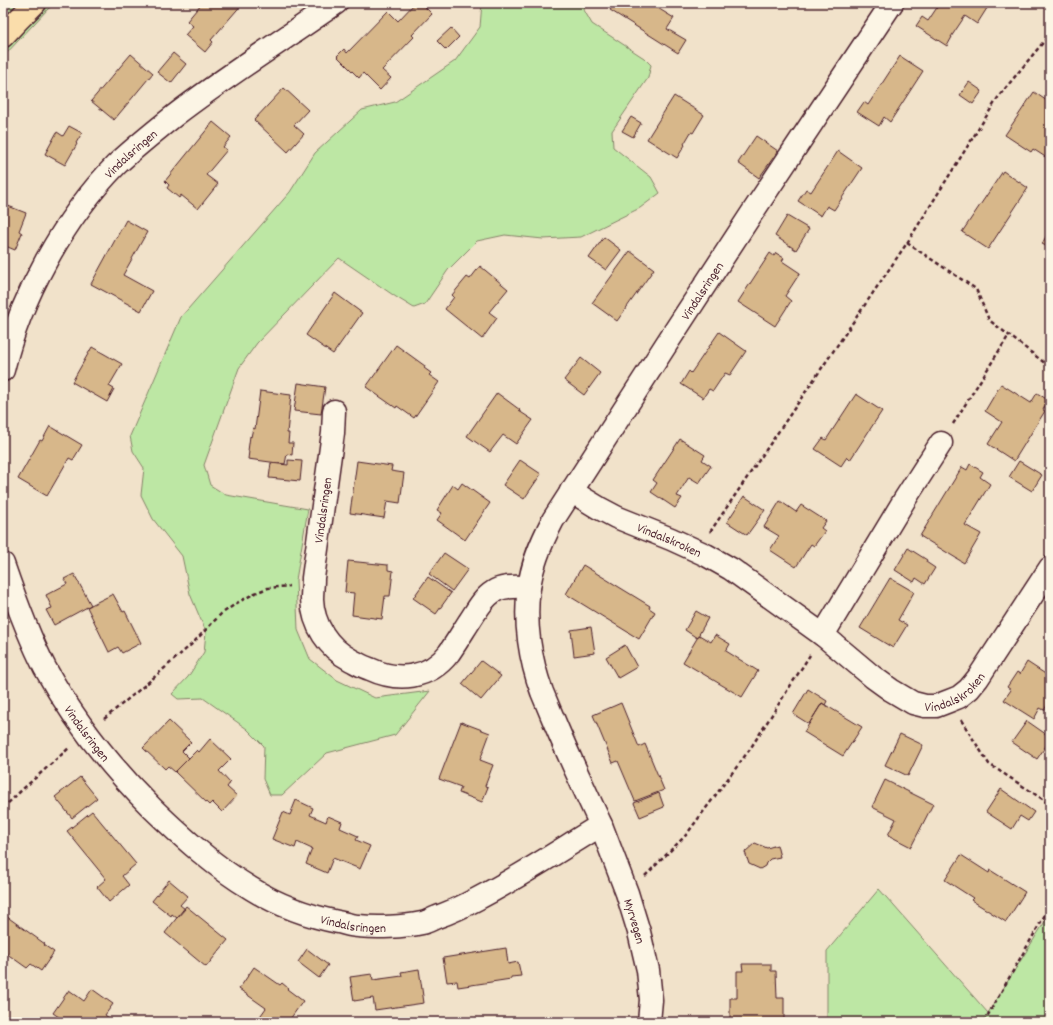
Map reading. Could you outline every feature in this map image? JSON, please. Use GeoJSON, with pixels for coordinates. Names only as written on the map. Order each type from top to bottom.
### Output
{"type":"FeatureCollection","features":[{"type":"Feature","properties":{"kind":"highway"},"geometry":{"type":"LineString","coordinates":[[3,36],[35,3]]}},
{"type":"Feature","properties":{"kind":"street","name":"Vindalsringen"},"geometry":{"type":"LineString","coordinates":[[3,370],[14,332],[37,280],[68,225],[116,165],[154,132],[203,94],[336,3]]}},
{"type":"Feature","properties":{"kind":"street","name":"Vindalsringen"},"geometry":{"type":"LineString","coordinates":[[3,564],[29,634],[45,668],[65,701],[95,744],[133,789],[200,852],[252,889],[290,907],[323,919],[357,926],[388,927],[423,922],[458,909],[498,888],[601,825],[572,763],[539,684],[533,661],[527,613],[529,587],[534,563],[541,542],[571,491],[748,219],[892,3]]}},
{"type":"Feature","properties":{"kind":"street","name":"Vindalsringen"},"geometry":{"type":"LineString","coordinates":[[334,411],[312,600],[316,619],[321,632],[331,646],[347,658],[370,670],[389,676],[408,677],[423,673],[436,666],[449,654],[482,602],[493,592],[505,587],[529,587]]}},
{"type":"Feature","properties":{"kind":"street"},"geometry":{"type":"LineString","coordinates":[[823,634],[941,443]]}},
{"type":"Feature","properties":{"kind":"street","name":"Vindalskroken"},"geometry":{"type":"LineString","coordinates":[[571,491],[616,517],[671,539],[731,569],[823,634],[873,676],[903,698],[913,703],[925,706],[936,706],[949,701],[969,689],[978,678],[1050,568]]}},
{"type":"Feature","properties":{"kind":"street","name":"Myrvegen"},"geometry":{"type":"LineString","coordinates":[[601,825],[627,893],[639,932],[648,970],[651,1000],[649,1022]]}},
{"type":"Feature","properties":{"kind":"path"},"geometry":{"type":"LineString","coordinates":[[697,551],[907,243],[999,96],[1050,34]]}},
{"type":"Feature","properties":{"kind":"path"},"geometry":{"type":"LineString","coordinates":[[907,243],[976,289],[989,320],[1050,367]]}},
{"type":"Feature","properties":{"kind":"path"},"geometry":{"type":"LineString","coordinates":[[941,443],[1009,335]]}},
{"type":"Feature","properties":{"kind":"path"},"geometry":{"type":"LineString","coordinates":[[3,808],[87,732],[151,680],[193,643],[222,614],[255,593],[268,588],[313,584]]}},
{"type":"Feature","properties":{"kind":"path"},"geometry":{"type":"LineString","coordinates":[[627,893],[686,835],[750,749],[823,634]]}},
{"type":"Feature","properties":{"kind":"path"},"geometry":{"type":"LineString","coordinates":[[949,701],[989,764],[1050,804]]}},
{"type":"Feature","properties":{"kind":"path"},"geometry":{"type":"LineString","coordinates":[[984,1022],[1050,906]]}},
{"type":"Feature","properties":{"kind":"green space"},"geometry":{"type":"Polygon","coordinates":[[[3,3],[55,3],[3,57],[3,3]]]}},
{"type":"Feature","properties":{"kind":"green space"},"geometry":{"type":"Polygon","coordinates":[[[482,3],[586,3],[584,10],[592,24],[644,58],[651,65],[648,78],[612,131],[613,147],[651,177],[660,193],[640,208],[581,237],[543,239],[505,235],[477,241],[448,270],[425,304],[414,308],[339,258],[257,343],[239,368],[204,465],[210,485],[226,495],[308,509],[296,580],[298,630],[310,659],[337,680],[375,698],[430,691],[395,735],[327,753],[282,795],[270,795],[263,779],[264,746],[247,729],[203,698],[178,699],[172,694],[188,677],[204,652],[206,632],[190,594],[182,556],[153,519],[141,495],[144,468],[133,451],[130,436],[181,317],[290,192],[315,153],[362,110],[395,102],[455,61],[480,27],[482,3]]]}},
{"type":"Feature","properties":{"kind":"green space"},"geometry":{"type":"Polygon","coordinates":[[[879,889],[988,1013],[1049,915],[1050,909],[1050,1022],[827,1022],[827,951],[879,889]]]}},
{"type":"Feature","properties":{"kind":"building"},"geometry":{"type":"Polygon","coordinates":[[[202,3],[243,3],[211,40],[213,42],[205,52],[185,35],[193,26],[187,21],[202,3]]]}},
{"type":"Feature","properties":{"kind":"building"},"geometry":{"type":"Polygon","coordinates":[[[415,3],[421,3],[432,14],[412,35],[414,37],[382,70],[391,78],[380,90],[363,73],[359,78],[337,56],[344,49],[347,53],[388,11],[398,21],[415,3]]]}},
{"type":"Feature","properties":{"kind":"building"},"geometry":{"type":"Polygon","coordinates":[[[615,3],[652,3],[651,4],[674,18],[667,29],[686,40],[678,53],[610,10],[615,3]]]}},
{"type":"Feature","properties":{"kind":"building"},"geometry":{"type":"Polygon","coordinates":[[[940,3],[986,3],[989,5],[977,24],[965,16],[951,37],[947,46],[916,26],[922,17],[928,21],[940,3]]]}},
{"type":"Feature","properties":{"kind":"building"},"geometry":{"type":"Polygon","coordinates":[[[451,28],[459,37],[446,50],[437,41],[451,28]]]}},
{"type":"Feature","properties":{"kind":"building"},"geometry":{"type":"Polygon","coordinates":[[[173,53],[186,64],[171,83],[157,72],[173,53]]]}},
{"type":"Feature","properties":{"kind":"building"},"geometry":{"type":"Polygon","coordinates":[[[131,54],[153,73],[114,120],[91,101],[131,54]]]}},
{"type":"Feature","properties":{"kind":"building"},"geometry":{"type":"Polygon","coordinates":[[[900,56],[923,71],[890,122],[884,117],[879,126],[857,112],[864,102],[868,105],[900,56]]]}},
{"type":"Feature","properties":{"kind":"building"},"geometry":{"type":"Polygon","coordinates":[[[969,82],[982,91],[973,104],[960,95],[969,82]]]}},
{"type":"Feature","properties":{"kind":"building"},"geometry":{"type":"Polygon","coordinates":[[[284,88],[308,110],[294,125],[304,134],[288,152],[254,120],[284,88]]]}},
{"type":"Feature","properties":{"kind":"building"},"geometry":{"type":"Polygon","coordinates":[[[1034,92],[1050,103],[1050,160],[1033,149],[1031,152],[1005,135],[1034,92]]]}},
{"type":"Feature","properties":{"kind":"building"},"geometry":{"type":"Polygon","coordinates":[[[674,96],[704,115],[693,133],[691,132],[677,158],[647,139],[674,96]]]}},
{"type":"Feature","properties":{"kind":"building"},"geometry":{"type":"Polygon","coordinates":[[[631,117],[641,123],[633,137],[622,131],[631,117]]]}},
{"type":"Feature","properties":{"kind":"building"},"geometry":{"type":"Polygon","coordinates":[[[213,122],[231,137],[223,147],[227,150],[206,175],[218,184],[198,209],[181,195],[179,198],[167,188],[169,185],[165,181],[213,122]]]}},
{"type":"Feature","properties":{"kind":"building"},"geometry":{"type":"Polygon","coordinates":[[[69,126],[82,133],[65,165],[45,154],[57,132],[63,136],[69,126]]]}},
{"type":"Feature","properties":{"kind":"building"},"geometry":{"type":"Polygon","coordinates":[[[756,136],[778,151],[759,178],[738,163],[756,136]]]}},
{"type":"Feature","properties":{"kind":"building"},"geometry":{"type":"Polygon","coordinates":[[[838,151],[862,168],[834,210],[827,206],[821,216],[798,201],[806,189],[811,192],[838,151]]]}},
{"type":"Feature","properties":{"kind":"building"},"geometry":{"type":"Polygon","coordinates":[[[1003,171],[1028,188],[988,249],[962,232],[1003,171]]]}},
{"type":"Feature","properties":{"kind":"building"},"geometry":{"type":"Polygon","coordinates":[[[3,204],[26,213],[19,231],[22,233],[15,250],[3,245],[3,204]]]}},
{"type":"Feature","properties":{"kind":"building"},"geometry":{"type":"Polygon","coordinates":[[[787,216],[809,229],[796,250],[775,236],[787,216]]]}},
{"type":"Feature","properties":{"kind":"building"},"geometry":{"type":"Polygon","coordinates":[[[126,220],[147,232],[123,275],[152,291],[141,311],[91,284],[126,220]]]}},
{"type":"Feature","properties":{"kind":"building"},"geometry":{"type":"Polygon","coordinates":[[[1050,229],[1050,248],[1042,244],[1050,229]]]}},
{"type":"Feature","properties":{"kind":"building"},"geometry":{"type":"Polygon","coordinates":[[[604,237],[621,250],[606,270],[589,258],[604,237]]]}},
{"type":"Feature","properties":{"kind":"building"},"geometry":{"type":"Polygon","coordinates":[[[630,251],[654,269],[617,321],[592,303],[630,251]]]}},
{"type":"Feature","properties":{"kind":"building"},"geometry":{"type":"Polygon","coordinates":[[[770,253],[774,256],[776,253],[784,258],[782,261],[800,273],[785,296],[791,301],[775,326],[738,302],[770,253]]]}},
{"type":"Feature","properties":{"kind":"building"},"geometry":{"type":"Polygon","coordinates":[[[480,266],[508,289],[489,312],[497,318],[482,339],[445,309],[454,297],[452,295],[467,277],[470,279],[480,266]]]}},
{"type":"Feature","properties":{"kind":"building"},"geometry":{"type":"Polygon","coordinates":[[[335,293],[362,313],[333,354],[306,335],[335,293]]]}},
{"type":"Feature","properties":{"kind":"building"},"geometry":{"type":"Polygon","coordinates":[[[719,332],[746,351],[730,375],[725,373],[713,391],[709,389],[703,398],[681,384],[689,371],[691,373],[719,332]]]}},
{"type":"Feature","properties":{"kind":"building"},"geometry":{"type":"Polygon","coordinates":[[[396,345],[425,366],[424,368],[431,373],[429,375],[439,382],[414,418],[397,406],[396,408],[366,387],[396,345]]]}},
{"type":"Feature","properties":{"kind":"building"},"geometry":{"type":"Polygon","coordinates":[[[92,347],[122,364],[109,386],[114,389],[107,402],[72,382],[92,347]]]}},
{"type":"Feature","properties":{"kind":"building"},"geometry":{"type":"Polygon","coordinates":[[[581,358],[600,373],[584,395],[564,380],[581,358]]]}},
{"type":"Feature","properties":{"kind":"building"},"geometry":{"type":"Polygon","coordinates":[[[298,383],[325,387],[321,414],[294,411],[298,383]]]}},
{"type":"Feature","properties":{"kind":"building"},"geometry":{"type":"Polygon","coordinates":[[[1001,384],[1031,403],[1037,393],[1048,400],[1043,410],[1045,411],[1014,461],[988,444],[1002,422],[985,411],[1001,384]]]}},
{"type":"Feature","properties":{"kind":"building"},"geometry":{"type":"Polygon","coordinates":[[[260,391],[291,395],[287,433],[289,433],[288,443],[293,443],[292,455],[287,454],[285,464],[248,459],[250,436],[251,437],[253,428],[255,429],[260,391]]]}},
{"type":"Feature","properties":{"kind":"building"},"geometry":{"type":"Polygon","coordinates":[[[497,393],[520,410],[519,411],[533,420],[516,444],[503,435],[490,452],[467,436],[497,393]]]}},
{"type":"Feature","properties":{"kind":"building"},"geometry":{"type":"Polygon","coordinates":[[[856,394],[882,411],[850,460],[847,457],[841,466],[815,449],[823,438],[826,440],[856,394]]]}},
{"type":"Feature","properties":{"kind":"building"},"geometry":{"type":"Polygon","coordinates":[[[50,426],[82,445],[73,460],[69,458],[47,496],[18,479],[40,440],[42,441],[50,426]]]}},
{"type":"Feature","properties":{"kind":"building"},"geometry":{"type":"Polygon","coordinates":[[[680,439],[705,455],[702,460],[711,466],[699,483],[689,477],[677,496],[682,498],[675,508],[651,492],[657,483],[653,480],[680,439]]]}},
{"type":"Feature","properties":{"kind":"building"},"geometry":{"type":"Polygon","coordinates":[[[288,460],[302,461],[300,481],[269,478],[271,463],[288,465],[288,460]]]}},
{"type":"Feature","properties":{"kind":"building"},"geometry":{"type":"Polygon","coordinates":[[[520,460],[541,474],[524,499],[503,485],[520,460]]]}},
{"type":"Feature","properties":{"kind":"building"},"geometry":{"type":"Polygon","coordinates":[[[357,461],[392,466],[391,471],[404,473],[400,503],[387,501],[384,518],[350,513],[357,461]]]}},
{"type":"Feature","properties":{"kind":"building"},"geometry":{"type":"Polygon","coordinates":[[[1019,461],[1042,475],[1032,491],[1009,477],[1019,461]]]}},
{"type":"Feature","properties":{"kind":"building"},"geometry":{"type":"Polygon","coordinates":[[[970,464],[983,472],[980,477],[990,484],[965,525],[981,534],[964,563],[920,536],[962,467],[967,470],[970,464]]]}},
{"type":"Feature","properties":{"kind":"building"},"geometry":{"type":"Polygon","coordinates":[[[462,483],[490,503],[465,540],[437,520],[442,513],[437,510],[453,485],[458,489],[462,483]]]}},
{"type":"Feature","properties":{"kind":"building"},"geometry":{"type":"Polygon","coordinates":[[[744,496],[765,510],[747,535],[727,522],[744,496]]]}},
{"type":"Feature","properties":{"kind":"building"},"geometry":{"type":"Polygon","coordinates":[[[780,501],[796,512],[801,505],[826,521],[821,528],[825,531],[814,546],[811,544],[796,567],[770,550],[779,536],[764,527],[780,501]]]}},
{"type":"Feature","properties":{"kind":"building"},"geometry":{"type":"Polygon","coordinates":[[[908,548],[927,560],[926,562],[935,568],[925,584],[916,578],[914,582],[895,570],[908,548]]]}},
{"type":"Feature","properties":{"kind":"building"},"geometry":{"type":"Polygon","coordinates":[[[444,553],[468,569],[452,591],[429,574],[444,553]]]}},
{"type":"Feature","properties":{"kind":"building"},"geometry":{"type":"Polygon","coordinates":[[[348,561],[388,565],[388,570],[393,571],[390,596],[385,596],[382,619],[352,615],[354,593],[345,592],[348,561]]]}},
{"type":"Feature","properties":{"kind":"building"},"geometry":{"type":"Polygon","coordinates":[[[583,565],[650,606],[649,608],[655,612],[639,639],[566,594],[583,565]]]}},
{"type":"Feature","properties":{"kind":"building"},"geometry":{"type":"Polygon","coordinates":[[[74,574],[91,605],[54,625],[46,610],[52,608],[46,595],[67,584],[64,579],[74,574]]]}},
{"type":"Feature","properties":{"kind":"building"},"geometry":{"type":"Polygon","coordinates":[[[428,577],[451,593],[436,614],[413,598],[428,577]]]}},
{"type":"Feature","properties":{"kind":"building"},"geometry":{"type":"Polygon","coordinates":[[[890,578],[914,592],[898,620],[907,625],[893,648],[860,628],[890,578]]]}},
{"type":"Feature","properties":{"kind":"building"},"geometry":{"type":"Polygon","coordinates":[[[113,594],[123,612],[125,611],[141,643],[122,653],[118,647],[109,652],[87,607],[113,594]]]}},
{"type":"Feature","properties":{"kind":"building"},"geometry":{"type":"Polygon","coordinates":[[[696,611],[708,618],[697,638],[685,630],[696,611]]]}},
{"type":"Feature","properties":{"kind":"building"},"geometry":{"type":"Polygon","coordinates":[[[591,627],[595,653],[574,656],[571,630],[591,627]]]}},
{"type":"Feature","properties":{"kind":"building"},"geometry":{"type":"Polygon","coordinates":[[[699,635],[711,642],[715,635],[730,644],[726,651],[758,671],[742,697],[683,662],[699,635]]]}},
{"type":"Feature","properties":{"kind":"building"},"geometry":{"type":"Polygon","coordinates":[[[625,645],[637,667],[618,678],[606,657],[625,645]]]}},
{"type":"Feature","properties":{"kind":"building"},"geometry":{"type":"Polygon","coordinates":[[[481,661],[501,676],[481,700],[462,684],[481,661]]]}},
{"type":"Feature","properties":{"kind":"building"},"geometry":{"type":"Polygon","coordinates":[[[1027,662],[1050,677],[1050,701],[1044,710],[1040,708],[1034,719],[1004,700],[1011,690],[1007,687],[1017,672],[1020,674],[1027,662]]]}},
{"type":"Feature","properties":{"kind":"building"},"geometry":{"type":"Polygon","coordinates":[[[808,689],[827,701],[825,705],[822,703],[809,724],[793,714],[808,689]]]}},
{"type":"Feature","properties":{"kind":"building"},"geometry":{"type":"Polygon","coordinates":[[[621,703],[639,747],[645,744],[664,790],[635,801],[618,761],[613,763],[593,715],[621,703]]]}},
{"type":"Feature","properties":{"kind":"building"},"geometry":{"type":"Polygon","coordinates":[[[822,703],[862,727],[843,756],[804,732],[822,703]]]}},
{"type":"Feature","properties":{"kind":"building"},"geometry":{"type":"Polygon","coordinates":[[[169,721],[191,742],[182,751],[189,758],[175,772],[168,766],[165,769],[143,748],[169,721]]]}},
{"type":"Feature","properties":{"kind":"building"},"geometry":{"type":"Polygon","coordinates":[[[1027,721],[1050,737],[1050,740],[1037,759],[1012,742],[1027,721]]]}},
{"type":"Feature","properties":{"kind":"building"},"geometry":{"type":"Polygon","coordinates":[[[461,722],[490,733],[480,760],[493,765],[485,786],[488,787],[482,802],[459,793],[461,787],[439,779],[461,722]]]}},
{"type":"Feature","properties":{"kind":"building"},"geometry":{"type":"Polygon","coordinates":[[[900,734],[923,745],[908,776],[885,765],[900,734]]]}},
{"type":"Feature","properties":{"kind":"building"},"geometry":{"type":"Polygon","coordinates":[[[210,739],[231,759],[219,771],[230,783],[227,787],[237,796],[222,812],[212,802],[209,805],[175,772],[197,750],[199,752],[210,739]]]}},
{"type":"Feature","properties":{"kind":"building"},"geometry":{"type":"Polygon","coordinates":[[[80,777],[97,798],[72,818],[55,797],[80,777]]]}},
{"type":"Feature","properties":{"kind":"building"},"geometry":{"type":"Polygon","coordinates":[[[885,780],[933,804],[911,847],[888,835],[896,819],[872,807],[885,780]]]}},
{"type":"Feature","properties":{"kind":"building"},"geometry":{"type":"Polygon","coordinates":[[[1001,789],[1034,812],[1028,821],[1020,816],[1012,829],[986,812],[1001,789]]]}},
{"type":"Feature","properties":{"kind":"building"},"geometry":{"type":"Polygon","coordinates":[[[659,793],[664,807],[640,817],[634,803],[659,793]]]}},
{"type":"Feature","properties":{"kind":"building"},"geometry":{"type":"Polygon","coordinates":[[[296,800],[313,808],[310,815],[326,822],[328,816],[342,822],[340,828],[358,836],[356,840],[370,846],[360,869],[333,858],[327,873],[306,864],[312,849],[297,842],[295,848],[272,839],[283,812],[290,815],[296,800]]]}},
{"type":"Feature","properties":{"kind":"building"},"geometry":{"type":"Polygon","coordinates":[[[92,811],[136,864],[122,876],[129,885],[109,902],[97,887],[106,879],[67,831],[92,811]]]}},
{"type":"Feature","properties":{"kind":"building"},"geometry":{"type":"Polygon","coordinates":[[[755,843],[767,848],[777,845],[780,857],[770,859],[765,866],[760,869],[749,864],[745,852],[755,843]]]}},
{"type":"Feature","properties":{"kind":"building"},"geometry":{"type":"Polygon","coordinates":[[[961,855],[989,873],[990,870],[1025,892],[1006,922],[971,900],[973,898],[945,880],[961,855]]]}},
{"type":"Feature","properties":{"kind":"building"},"geometry":{"type":"Polygon","coordinates":[[[169,880],[188,896],[180,905],[185,909],[177,918],[172,914],[171,916],[152,901],[169,880]]]}},
{"type":"Feature","properties":{"kind":"building"},"geometry":{"type":"Polygon","coordinates":[[[186,906],[228,940],[206,967],[165,933],[186,906]]]}},
{"type":"Feature","properties":{"kind":"building"},"geometry":{"type":"Polygon","coordinates":[[[6,916],[54,952],[41,971],[31,964],[27,968],[3,951],[3,921],[6,916]]]}},
{"type":"Feature","properties":{"kind":"building"},"geometry":{"type":"Polygon","coordinates":[[[506,948],[508,964],[518,962],[521,976],[511,977],[511,979],[458,987],[457,981],[447,982],[443,958],[506,948]]]}},
{"type":"Feature","properties":{"kind":"building"},"geometry":{"type":"Polygon","coordinates":[[[307,949],[328,965],[319,978],[298,962],[307,949]]]}},
{"type":"Feature","properties":{"kind":"building"},"geometry":{"type":"Polygon","coordinates":[[[742,964],[771,964],[771,971],[776,971],[777,998],[784,998],[784,1022],[730,1022],[730,998],[737,998],[737,971],[743,971],[742,964]]]}},
{"type":"Feature","properties":{"kind":"building"},"geometry":{"type":"Polygon","coordinates":[[[254,967],[280,985],[282,983],[288,988],[287,989],[303,1001],[288,1022],[256,1022],[266,1008],[239,989],[254,967]]]}},
{"type":"Feature","properties":{"kind":"building"},"geometry":{"type":"Polygon","coordinates":[[[419,969],[424,1003],[375,1010],[373,998],[354,1001],[350,977],[372,974],[373,980],[402,976],[401,972],[419,969]]]}},
{"type":"Feature","properties":{"kind":"building"},"geometry":{"type":"Polygon","coordinates":[[[92,989],[113,1004],[105,1015],[114,1022],[66,1022],[53,1013],[69,990],[84,1001],[92,989]]]}}]}
